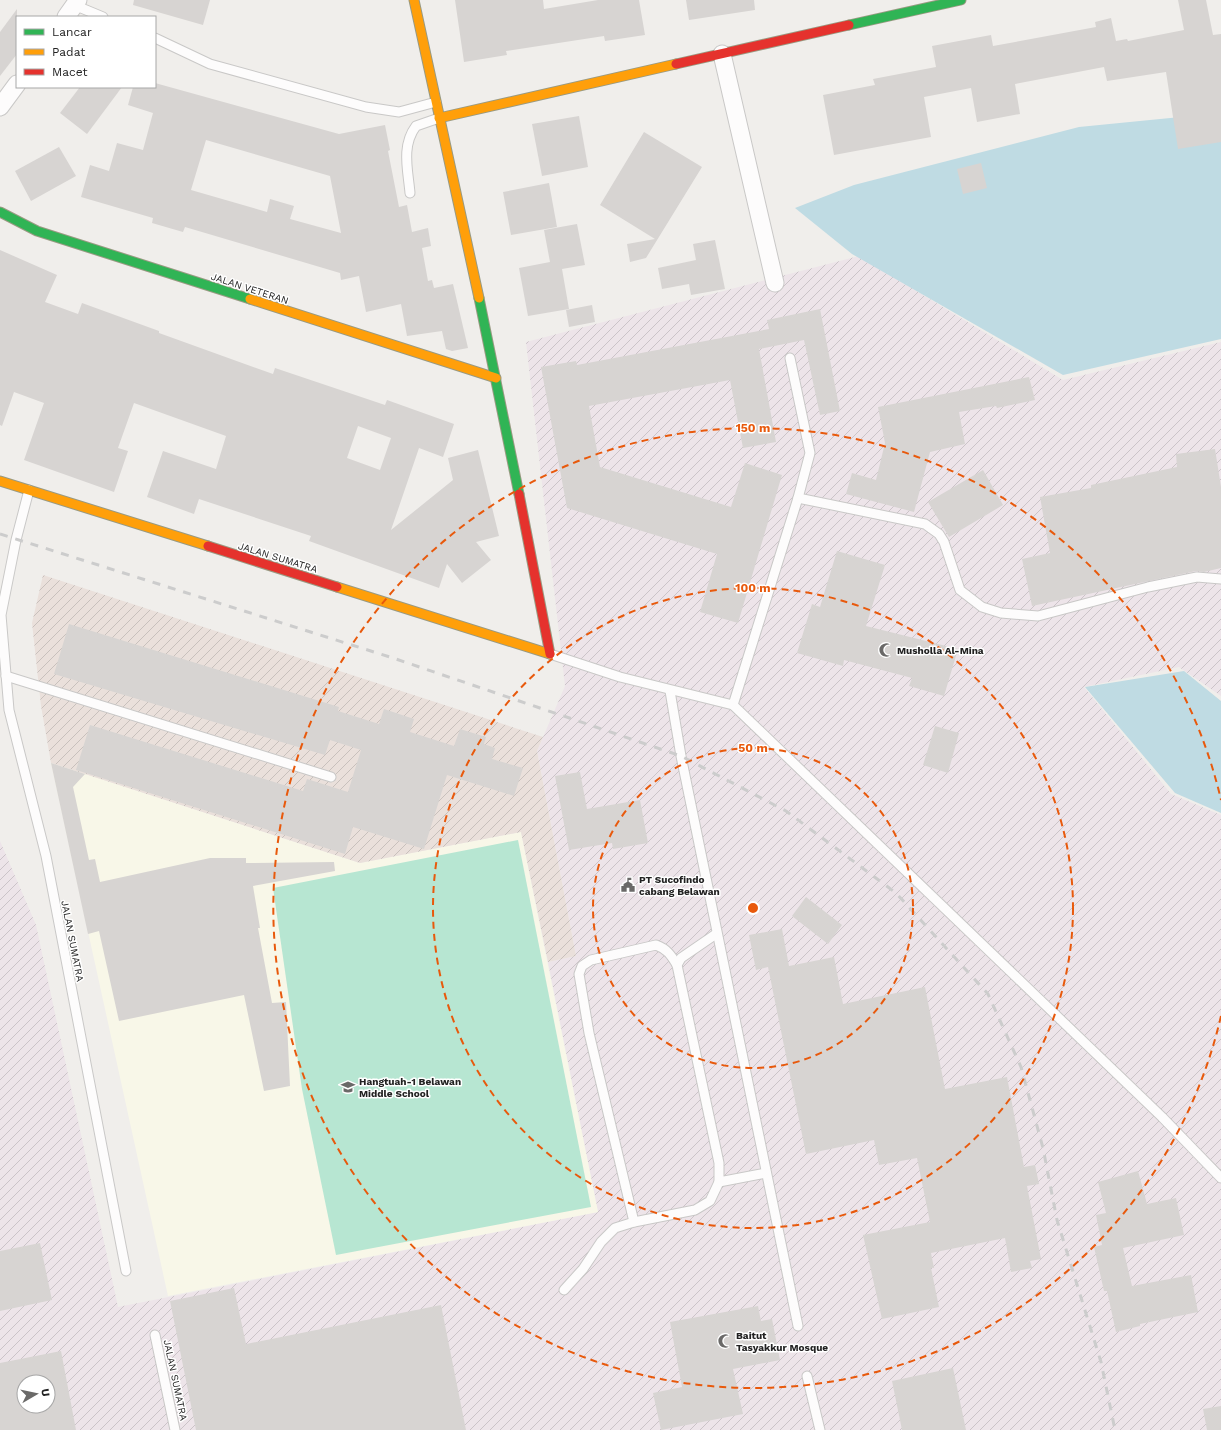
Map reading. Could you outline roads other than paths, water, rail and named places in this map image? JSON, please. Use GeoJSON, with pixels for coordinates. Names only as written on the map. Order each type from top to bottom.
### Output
{"type":"FeatureCollection","features":[{"type":"Feature","properties":{"kind":"main road"},"geometry":{"type":"LineString","coordinates":[[414,0],[496,378],[550,654]]}},
{"type":"Feature","properties":{"kind":"main road"},"geometry":{"type":"LineString","coordinates":[[439,118],[961,0]]}},
{"type":"Feature","properties":{"kind":"main road","name":"JALAN VETERAN"},"geometry":{"type":"LineString","coordinates":[[0,212],[37,231],[496,378]]}},
{"type":"Feature","properties":{"kind":"main road","name":"JALAN SUMATRA"},"geometry":{"type":"LineString","coordinates":[[0,481],[550,654]]}},
{"type":"Feature","properties":{"kind":"street"},"geometry":{"type":"LineString","coordinates":[[722,54],[775,283]]}},
{"type":"Feature","properties":{"kind":"street"},"geometry":{"type":"LineString","coordinates":[[0,107],[16,85]]}},
{"type":"Feature","properties":{"kind":"lane"},"geometry":{"type":"LineString","coordinates":[[73,7],[100,16]]}},
{"type":"Feature","properties":{"kind":"lane"},"geometry":{"type":"LineString","coordinates":[[156,38],[210,64],[366,107],[399,112],[436,102]]}},
{"type":"Feature","properties":{"kind":"lane"},"geometry":{"type":"LineString","coordinates":[[410,193],[406,149],[409,139],[416,126],[439,118]]}},
{"type":"Feature","properties":{"kind":"lane"},"geometry":{"type":"LineString","coordinates":[[734,705],[798,498],[810,453],[790,358]]}},
{"type":"Feature","properties":{"kind":"lane","name":"JALAN SUMATRA"},"geometry":{"type":"LineString","coordinates":[[29,490],[16,540],[1,615],[9,710],[46,856],[126,1271]]}},
{"type":"Feature","properties":{"kind":"lane"},"geometry":{"type":"LineString","coordinates":[[798,498],[925,524],[939,534],[944,542],[960,590],[982,607],[1001,613],[1038,616],[1148,586],[1197,577],[1221,579]]}},
{"type":"Feature","properties":{"kind":"lane"},"geometry":{"type":"LineString","coordinates":[[550,654],[620,677],[670,691],[734,705],[1162,1117],[1221,1178]]}},
{"type":"Feature","properties":{"kind":"lane"},"geometry":{"type":"LineString","coordinates":[[6,676],[331,777]]}},
{"type":"Feature","properties":{"kind":"lane"},"geometry":{"type":"LineString","coordinates":[[670,691],[681,756],[716,934],[798,1326]]}},
{"type":"Feature","properties":{"kind":"lane"},"geometry":{"type":"LineString","coordinates":[[0,697],[9,710]]}},
{"type":"Feature","properties":{"kind":"lane"},"geometry":{"type":"LineString","coordinates":[[677,965],[681,958],[716,934]]}},
{"type":"Feature","properties":{"kind":"lane"},"geometry":{"type":"LineString","coordinates":[[564,1290],[583,1269],[601,1242],[615,1228],[634,1222],[694,1210],[710,1200],[719,1182],[719,1163],[677,965],[670,954],[663,948],[656,945],[591,960],[582,966],[579,974],[589,1033],[634,1222]]}},
{"type":"Feature","properties":{"kind":"lane"},"geometry":{"type":"LineString","coordinates":[[719,1182],[766,1173]]}},
{"type":"Feature","properties":{"kind":"lane","name":"JALAN SUMATRA"},"geometry":{"type":"LineString","coordinates":[[155,1335],[175,1430]]}},
{"type":"Feature","properties":{"kind":"lane"},"geometry":{"type":"LineString","coordinates":[[807,1376],[820,1430]]}},
{"type":"Feature","properties":{"kind":"water"},"geometry":{"type":"Polygon","coordinates":[[[1221,113],[1221,339],[1063,375],[852,254],[795,208],[854,185],[1079,127],[1221,113]]]}},
{"type":"Feature","properties":{"kind":"water"},"geometry":{"type":"Polygon","coordinates":[[[1184,671],[1221,701],[1221,813],[1175,793],[1085,687],[1184,671]]]}},
{"type":"Feature","properties":{"kind":"railway"},"geometry":{"type":"LineString","coordinates":[[0,534],[393,658],[681,756],[786,811],[896,893],[988,994],[1021,1067],[1043,1148],[1057,1220],[1101,1362],[1115,1430]]}},
{"type":"Feature","properties":{"kind":"place","name":"Musholla Al-Mina"},"geometry":{"type":"Point","coordinates":[886,650]}},
{"type":"Feature","properties":{"kind":"place","name":"PT Sucofindo cabang Belawan"},"geometry":{"type":"Point","coordinates":[628,885]}},
{"type":"Feature","properties":{"kind":"place","name":"Hangtuah-1 Belawan Middle School"},"geometry":{"type":"Point","coordinates":[348,1087]}},
{"type":"Feature","properties":{"kind":"place","name":"Baitut Tasyakkur Mosque"},"geometry":{"type":"Point","coordinates":[725,1341]}}]}
